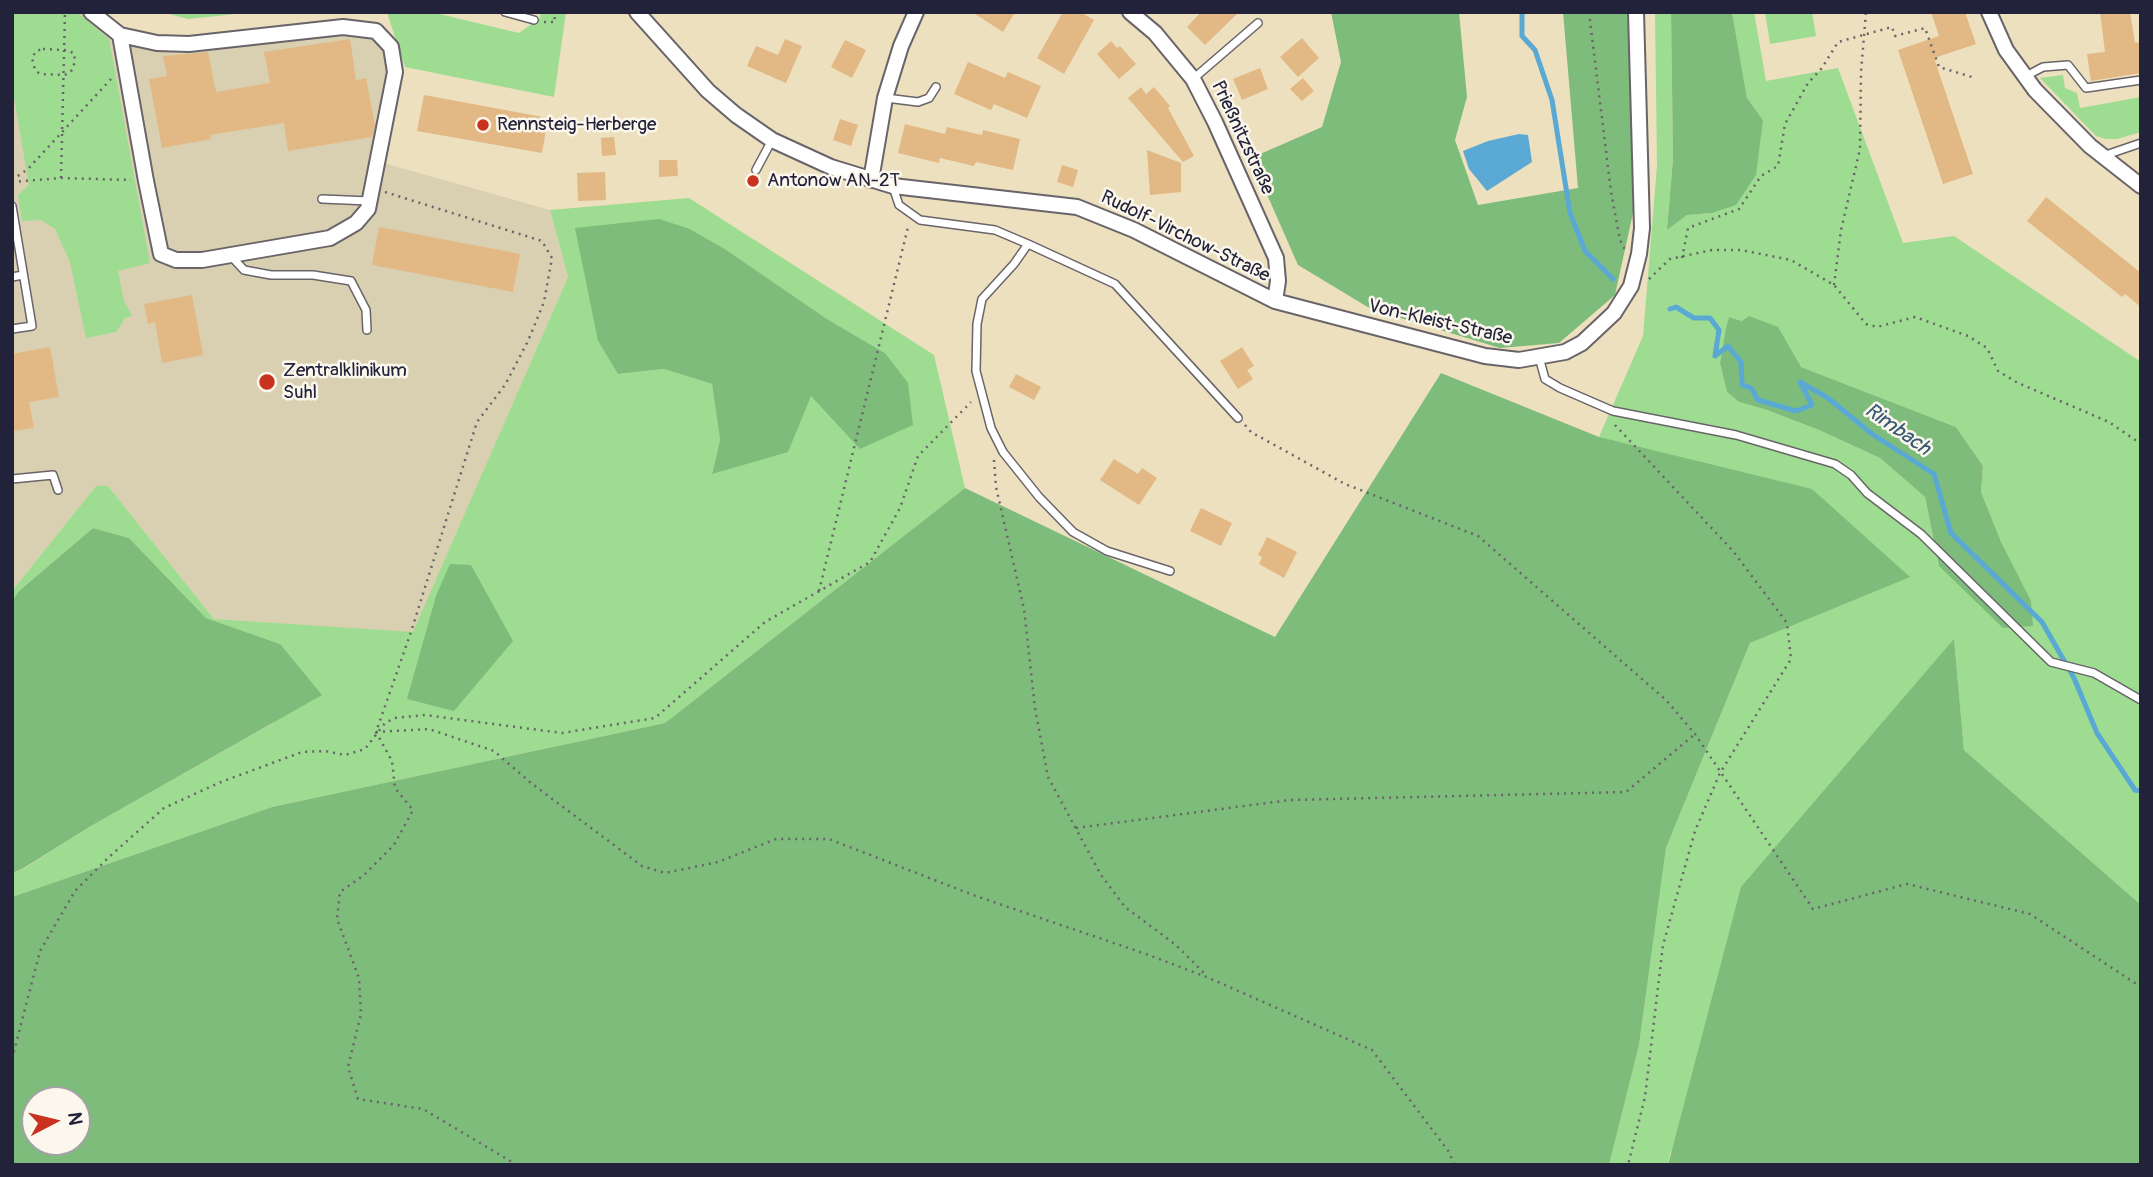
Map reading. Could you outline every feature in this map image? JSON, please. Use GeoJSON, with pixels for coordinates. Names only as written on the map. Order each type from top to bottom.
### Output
{"type":"FeatureCollection","features":[{"type":"Feature","properties":{"kind":"street"},"geometry":{"type":"LineString","coordinates":[[91,12],[120,35],[157,43],[189,44],[343,27],[376,31],[391,47],[395,72],[368,209],[356,223],[330,239],[202,260],[176,260],[161,254],[120,35]]}},
{"type":"Feature","properties":{"kind":"street","name":"Rudolf-Virchow-Straße"},"geometry":{"type":"LineString","coordinates":[[637,12],[708,91],[736,116],[772,140],[831,167],[893,186],[1077,207],[1134,230],[1275,301]]}},
{"type":"Feature","properties":{"kind":"street"},"geometry":{"type":"LineString","coordinates":[[871,180],[885,98],[901,46],[916,12]]}},
{"type":"Feature","properties":{"kind":"street","name":"Prießnitzstraße"},"geometry":{"type":"LineString","coordinates":[[1130,12],[1155,33],[1193,79],[1276,258],[1278,281],[1275,301]]}},
{"type":"Feature","properties":{"kind":"street","name":"Von-Kleist-Straße"},"geometry":{"type":"LineString","coordinates":[[1275,301],[1500,360],[1539,358],[1565,352],[1595,332],[1625,297],[1639,256],[1642,228],[1636,12]]}},
{"type":"Feature","properties":{"kind":"street"},"geometry":{"type":"LineString","coordinates":[[1989,12],[2006,50],[2035,90],[2090,146],[2141,186]]}},
{"type":"Feature","properties":{"kind":"lane"},"geometry":{"type":"LineString","coordinates":[[505,12],[534,20]]}},
{"type":"Feature","properties":{"kind":"lane"},"geometry":{"type":"LineString","coordinates":[[1193,79],[1258,23]]}},
{"type":"Feature","properties":{"kind":"lane"},"geometry":{"type":"LineString","coordinates":[[2025,76],[2043,67],[2068,65],[2086,88],[2141,80]]}},
{"type":"Feature","properties":{"kind":"lane"},"geometry":{"type":"LineString","coordinates":[[885,98],[918,102],[929,97],[936,87]]}},
{"type":"Feature","properties":{"kind":"lane"},"geometry":{"type":"LineString","coordinates":[[756,170],[772,140]]}},
{"type":"Feature","properties":{"kind":"lane"},"geometry":{"type":"LineString","coordinates":[[2103,156],[2141,143]]}},
{"type":"Feature","properties":{"kind":"lane"},"geometry":{"type":"LineString","coordinates":[[893,186],[900,205],[920,220],[995,230],[1115,284],[1238,418]]}},
{"type":"Feature","properties":{"kind":"lane"},"geometry":{"type":"LineString","coordinates":[[322,200],[371,194]]}},
{"type":"Feature","properties":{"kind":"lane"},"geometry":{"type":"LineString","coordinates":[[12,206],[15,237],[32,326],[12,329]]}},
{"type":"Feature","properties":{"kind":"lane"},"geometry":{"type":"LineString","coordinates":[[1028,244],[982,299],[976,336],[976,371],[990,428],[1017,470],[1073,532],[1107,551],[1170,571]]}},
{"type":"Feature","properties":{"kind":"lane"},"geometry":{"type":"LineString","coordinates":[[231,256],[244,270],[271,275],[313,275],[351,281],[366,310],[367,330]]}},
{"type":"Feature","properties":{"kind":"lane"},"geometry":{"type":"LineString","coordinates":[[12,277],[23,275]]}},
{"type":"Feature","properties":{"kind":"lane"},"geometry":{"type":"LineString","coordinates":[[1539,358],[1545,379],[1613,411],[1737,435],[1835,464],[1851,475],[1867,493],[1921,534],[2051,663],[2094,673],[2141,700]]}},
{"type":"Feature","properties":{"kind":"lane"},"geometry":{"type":"LineString","coordinates":[[12,479],[53,475],[58,491]]}},
{"type":"Feature","properties":{"kind":"path"},"geometry":{"type":"LineString","coordinates":[[61,178],[65,12]]}},
{"type":"Feature","properties":{"kind":"path"},"geometry":{"type":"LineString","coordinates":[[1589,12],[1611,191],[1620,240],[1622,248],[1639,256]]}},
{"type":"Feature","properties":{"kind":"path"},"geometry":{"type":"LineString","coordinates":[[1834,285],[1841,230],[1860,149],[1866,12]]}},
{"type":"Feature","properties":{"kind":"path"},"geometry":{"type":"LineString","coordinates":[[1682,258],[1688,228],[1739,209],[1761,176],[1778,166],[1785,124],[1808,83],[1822,68],[1838,42],[1892,27],[1895,36],[1925,28],[1939,67],[1975,78]]}},
{"type":"Feature","properties":{"kind":"path"},"geometry":{"type":"LineString","coordinates":[[64,50],[74,53],[75,61],[68,74],[40,74],[35,70],[32,58],[36,51],[64,50]]}},
{"type":"Feature","properties":{"kind":"path"},"geometry":{"type":"LineString","coordinates":[[12,181],[28,170],[125,64]]}},
{"type":"Feature","properties":{"kind":"path"},"geometry":{"type":"LineString","coordinates":[[12,181],[61,178],[146,181]]}},
{"type":"Feature","properties":{"kind":"path"},"geometry":{"type":"LineString","coordinates":[[371,194],[542,241],[551,257],[544,302],[528,341],[505,385],[477,422],[411,632],[376,732],[392,761],[395,788],[412,810],[394,845],[364,875],[340,892],[337,919],[359,978],[361,1014],[348,1067],[358,1099],[423,1109],[517,1165]]}},
{"type":"Feature","properties":{"kind":"path"},"geometry":{"type":"LineString","coordinates":[[819,591],[912,214]]}},
{"type":"Feature","properties":{"kind":"path"},"geometry":{"type":"LineString","coordinates":[[1633,277],[1645,282],[1670,259],[1712,250],[1741,250],[1791,260],[1834,285],[1866,324],[1877,327],[1915,317],[1958,332],[1987,348],[1998,371],[2018,383],[2109,422],[2141,444]]}},
{"type":"Feature","properties":{"kind":"path"},"geometry":{"type":"LineString","coordinates":[[12,1059],[40,951],[75,891],[164,808],[221,782],[302,752],[324,751],[345,755],[365,749],[376,732],[395,718],[425,715],[562,733],[655,718],[765,622],[870,562],[900,508],[918,456],[981,391]]}},
{"type":"Feature","properties":{"kind":"path"},"geometry":{"type":"LineString","coordinates":[[1606,417],[1733,551],[1787,623],[1791,659],[1720,773],[1695,831],[1663,946],[1645,1097],[1628,1165]]}},
{"type":"Feature","properties":{"kind":"path"},"geometry":{"type":"LineString","coordinates":[[1238,418],[1251,432],[1345,484],[1478,536],[1666,700],[1695,734],[1813,909],[1908,884],[2030,914],[2141,987]]}},
{"type":"Feature","properties":{"kind":"path"},"geometry":{"type":"LineString","coordinates":[[990,428],[996,487],[1024,609],[1035,708],[1048,777],[1101,875],[1125,907],[1176,945],[1209,978]]}},
{"type":"Feature","properties":{"kind":"path"},"geometry":{"type":"LineString","coordinates":[[376,732],[429,729],[494,751],[642,866],[665,873],[718,862],[776,839],[829,839],[973,895],[1209,978],[1372,1050],[1449,1152],[1454,1165]]}},
{"type":"Feature","properties":{"kind":"path"},"geometry":{"type":"LineString","coordinates":[[1076,828],[1290,800],[1626,792],[1695,734]]}},
{"type":"Feature","properties":{"kind":"shaded area","name":"Zentralklinikum Suhl"},"geometry":{"type":"Polygon","coordinates":[[[12,12],[97,12],[119,30],[157,41],[344,24],[393,46],[380,162],[550,210],[568,277],[413,633],[214,619],[108,486],[96,486],[12,591],[12,12]]]}},
{"type":"Feature","properties":{"kind":"green space"},"geometry":{"type":"Polygon","coordinates":[[[12,12],[77,12],[109,39],[150,263],[118,271],[124,301],[132,316],[125,318],[116,332],[86,338],[70,262],[55,229],[41,220],[22,221],[18,195],[29,185],[12,86],[12,12]]]}},
{"type":"Feature","properties":{"kind":"green space"},"geometry":{"type":"Polygon","coordinates":[[[161,12],[255,12],[188,19],[161,12]]]}},
{"type":"Feature","properties":{"kind":"green space"},"geometry":{"type":"Polygon","coordinates":[[[384,12],[431,12],[519,33],[540,18],[541,12],[566,12],[554,97],[405,67],[387,13],[384,12]]]}},
{"type":"Feature","properties":{"kind":"green space"},"geometry":{"type":"Polygon","coordinates":[[[1331,12],[1459,12],[1467,97],[1455,140],[1478,205],[1578,188],[1563,12],[1631,12],[1633,213],[1615,295],[1559,343],[1500,348],[1371,309],[1298,265],[1251,158],[1322,127],[1341,62],[1331,12]]]}},
{"type":"Feature","properties":{"kind":"green space"},"geometry":{"type":"Polygon","coordinates":[[[1655,12],[1671,12],[1673,159],[1667,230],[1687,215],[1712,213],[1763,120],[1747,98],[1732,12],[1754,12],[1766,81],[1838,68],[1903,243],[1954,236],[2141,362],[2141,905],[1964,750],[1954,640],[1670,1154],[1668,1165],[1609,1165],[1639,1045],[1666,848],[1750,643],[1909,577],[1599,437],[1643,336],[1657,166],[1655,12]],[[1729,317],[1720,363],[1727,392],[1739,402],[1819,430],[1880,458],[1925,497],[1939,566],[2002,544],[1981,492],[1983,466],[1956,427],[1801,367],[1742,321],[1729,317]]]}},
{"type":"Feature","properties":{"kind":"green space"},"geometry":{"type":"Polygon","coordinates":[[[1671,12],[1732,12],[1747,98],[1763,120],[1756,175],[1736,205],[1712,213],[1687,215],[1667,230],[1673,159],[1671,12]]]}},
{"type":"Feature","properties":{"kind":"green space"},"geometry":{"type":"Polygon","coordinates":[[[1765,12],[1812,12],[1816,36],[1770,44],[1765,12]]]}},
{"type":"Feature","properties":{"kind":"green space"},"geometry":{"type":"Polygon","coordinates":[[[2063,75],[2065,88],[2077,93],[2080,108],[2141,97],[2141,132],[2117,139],[2096,136],[2040,78],[2063,75]]]}},
{"type":"Feature","properties":{"kind":"green space"},"geometry":{"type":"Polygon","coordinates":[[[689,198],[934,355],[965,488],[665,723],[272,807],[12,897],[12,873],[275,722],[280,644],[206,618],[129,538],[93,528],[19,591],[12,601],[12,591],[96,486],[108,486],[214,619],[413,632],[568,277],[550,210],[689,198]],[[690,229],[598,341],[619,374],[664,369],[712,384],[720,440],[712,473],[811,395],[885,353],[827,319],[725,249],[690,229]]]}},
{"type":"Feature","properties":{"kind":"green space"},"geometry":{"type":"Polygon","coordinates":[[[659,219],[690,229],[725,249],[827,319],[885,353],[908,383],[913,425],[860,449],[811,396],[788,452],[712,474],[720,440],[712,384],[664,369],[618,374],[598,341],[575,228],[659,219]]]}},
{"type":"Feature","properties":{"kind":"green space"},"geometry":{"type":"Polygon","coordinates":[[[1749,316],[1778,327],[1801,367],[1956,427],[1983,466],[1981,492],[2002,544],[2031,601],[2033,626],[2003,628],[1939,566],[1925,497],[1880,458],[1819,430],[1739,402],[1727,392],[1720,363],[1729,317],[1742,321],[1749,316]]]}},
{"type":"Feature","properties":{"kind":"green space"},"geometry":{"type":"Polygon","coordinates":[[[1441,373],[1599,437],[1812,489],[1910,577],[1750,643],[1666,848],[1639,1045],[1609,1165],[12,1165],[12,897],[272,807],[665,723],[965,488],[1275,637],[1441,373]]]}},
{"type":"Feature","properties":{"kind":"green space"},"geometry":{"type":"Polygon","coordinates":[[[93,528],[129,538],[206,618],[280,644],[322,695],[12,873],[12,601],[19,591],[93,528]]]}},
{"type":"Feature","properties":{"kind":"green space"},"geometry":{"type":"Polygon","coordinates":[[[450,564],[471,565],[513,641],[454,711],[407,699],[436,596],[450,564]]]}},
{"type":"Feature","properties":{"kind":"green space"},"geometry":{"type":"Polygon","coordinates":[[[1954,639],[1964,750],[2141,905],[2141,1165],[1668,1165],[1741,887],[1954,639]]]}},
{"type":"Feature","properties":{"kind":"water"},"geometry":{"type":"Polygon","coordinates":[[[1519,134],[1528,135],[1532,162],[1487,191],[1469,169],[1463,151],[1488,141],[1519,134]]]}},
{"type":"Feature","properties":{"kind":"building"},"geometry":{"type":"Polygon","coordinates":[[[972,12],[1015,12],[1003,32],[972,12]]]}},
{"type":"Feature","properties":{"kind":"building"},"geometry":{"type":"Polygon","coordinates":[[[1063,12],[1080,12],[1094,20],[1064,74],[1037,58],[1063,12]]]}},
{"type":"Feature","properties":{"kind":"building"},"geometry":{"type":"Polygon","coordinates":[[[1201,12],[1239,12],[1205,45],[1187,27],[1201,12]]]}},
{"type":"Feature","properties":{"kind":"building"},"geometry":{"type":"Polygon","coordinates":[[[1931,12],[1965,12],[1976,44],[1934,58],[1973,174],[1943,184],[1898,50],[1939,36],[1931,12]]]}},
{"type":"Feature","properties":{"kind":"building"},"geometry":{"type":"Polygon","coordinates":[[[2100,12],[2130,12],[2135,43],[2141,42],[2141,73],[2091,81],[2087,54],[2105,52],[2100,12]]]}},
{"type":"Feature","properties":{"kind":"building"},"geometry":{"type":"Polygon","coordinates":[[[1302,38],[1319,58],[1298,77],[1280,57],[1302,38]]]}},
{"type":"Feature","properties":{"kind":"building"},"geometry":{"type":"Polygon","coordinates":[[[350,39],[356,80],[366,78],[375,126],[372,137],[288,151],[284,123],[210,135],[211,139],[162,148],[149,79],[167,76],[163,56],[208,52],[216,92],[270,83],[264,52],[350,39]]]}},
{"type":"Feature","properties":{"kind":"building"},"geometry":{"type":"Polygon","coordinates":[[[785,39],[802,46],[786,83],[747,66],[756,46],[778,55],[785,39]]]}},
{"type":"Feature","properties":{"kind":"building"},"geometry":{"type":"Polygon","coordinates":[[[845,40],[866,50],[852,78],[831,67],[845,40]]]}},
{"type":"Feature","properties":{"kind":"building"},"geometry":{"type":"Polygon","coordinates":[[[1111,41],[1117,48],[1120,46],[1136,64],[1119,79],[1097,54],[1111,41]]]}},
{"type":"Feature","properties":{"kind":"building"},"geometry":{"type":"Polygon","coordinates":[[[968,62],[1005,78],[1008,72],[1041,86],[1027,118],[994,104],[991,110],[954,94],[968,62]]]}},
{"type":"Feature","properties":{"kind":"building"},"geometry":{"type":"Polygon","coordinates":[[[1260,68],[1268,89],[1242,100],[1233,79],[1260,68]]]}},
{"type":"Feature","properties":{"kind":"building"},"geometry":{"type":"Polygon","coordinates":[[[1303,78],[1314,91],[1302,101],[1290,89],[1303,78]]]}},
{"type":"Feature","properties":{"kind":"building"},"geometry":{"type":"Polygon","coordinates":[[[1141,87],[1146,94],[1154,87],[1170,106],[1168,108],[1194,156],[1183,162],[1128,98],[1141,87]]]}},
{"type":"Feature","properties":{"kind":"building","name":"Rennsteig-Herberge"},"geometry":{"type":"Polygon","coordinates":[[[424,95],[548,118],[542,153],[417,131],[424,95]]]}},
{"type":"Feature","properties":{"kind":"building"},"geometry":{"type":"Polygon","coordinates":[[[840,119],[858,125],[851,146],[833,140],[840,119]]]}},
{"type":"Feature","properties":{"kind":"building"},"geometry":{"type":"Polygon","coordinates":[[[905,124],[945,134],[947,127],[982,135],[983,130],[1020,139],[1013,170],[976,162],[974,166],[940,158],[939,163],[898,153],[905,124]]]}},
{"type":"Feature","properties":{"kind":"building"},"geometry":{"type":"Polygon","coordinates":[[[614,137],[616,155],[602,156],[601,138],[614,137]]]}},
{"type":"Feature","properties":{"kind":"building"},"geometry":{"type":"Polygon","coordinates":[[[1147,150],[1181,163],[1181,192],[1150,195],[1147,150]]]}},
{"type":"Feature","properties":{"kind":"building"},"geometry":{"type":"Polygon","coordinates":[[[659,160],[677,160],[678,176],[659,177],[659,160]]]}},
{"type":"Feature","properties":{"kind":"building"},"geometry":{"type":"Polygon","coordinates":[[[1062,165],[1078,170],[1073,187],[1057,182],[1062,165]]]}},
{"type":"Feature","properties":{"kind":"building"},"geometry":{"type":"Polygon","coordinates":[[[605,172],[606,200],[578,201],[577,173],[605,172]]]}},
{"type":"Feature","properties":{"kind":"building"},"geometry":{"type":"Polygon","coordinates":[[[2046,197],[2141,273],[2141,307],[2125,294],[2122,297],[2027,221],[2046,197]]]}},
{"type":"Feature","properties":{"kind":"building"},"geometry":{"type":"Polygon","coordinates":[[[379,227],[520,254],[513,292],[372,265],[379,227]]]}},
{"type":"Feature","properties":{"kind":"building"},"geometry":{"type":"Polygon","coordinates":[[[192,295],[203,355],[162,363],[155,322],[148,324],[144,304],[192,295]]]}},
{"type":"Feature","properties":{"kind":"building"},"geometry":{"type":"Polygon","coordinates":[[[50,347],[59,397],[29,402],[34,428],[12,431],[12,354],[50,347]]]}},
{"type":"Feature","properties":{"kind":"building"},"geometry":{"type":"Polygon","coordinates":[[[1242,347],[1254,366],[1247,370],[1253,379],[1238,389],[1220,361],[1242,347]]]}},
{"type":"Feature","properties":{"kind":"building"},"geometry":{"type":"Polygon","coordinates":[[[1016,374],[1041,387],[1034,400],[1009,387],[1016,374]]]}},
{"type":"Feature","properties":{"kind":"building"},"geometry":{"type":"Polygon","coordinates":[[[1114,459],[1138,474],[1142,468],[1157,478],[1139,505],[1100,480],[1114,459]]]}},
{"type":"Feature","properties":{"kind":"building"},"geometry":{"type":"Polygon","coordinates":[[[1201,508],[1232,523],[1221,546],[1190,531],[1201,508]]]}},
{"type":"Feature","properties":{"kind":"building"},"geometry":{"type":"Polygon","coordinates":[[[1267,537],[1297,552],[1284,578],[1259,564],[1262,557],[1258,555],[1267,537]]]}},
{"type":"Feature","properties":{"kind":"waterway","name":"Rimbach"},"geometry":{"type":"LineString","coordinates":[[1522,12],[1522,36],[1535,50],[1552,100],[1570,213],[1585,251],[1613,279]]}},
{"type":"Feature","properties":{"kind":"waterway","name":"Rimbach"},"geometry":{"type":"LineString","coordinates":[[1670,309],[1676,307],[1694,318],[1710,318],[1719,330],[1715,356],[1728,346],[1741,362],[1742,385],[1751,388],[1758,400],[1796,411],[1812,405],[1800,382],[1828,398],[1872,434],[1934,474],[1951,533],[2042,622],[2074,678],[2097,733],[2135,790],[2141,791]]}},
{"type":"Feature","properties":{"kind":"place","name":"Rennsteig-Herberge"},"geometry":{"type":"Point","coordinates":[483,125]}},
{"type":"Feature","properties":{"kind":"place","name":"Antonow AN-2T"},"geometry":{"type":"Point","coordinates":[753,181]}},
{"type":"Feature","properties":{"kind":"place","name":"Zentralklinikum Suhl"},"geometry":{"type":"Point","coordinates":[267,382]}}]}
